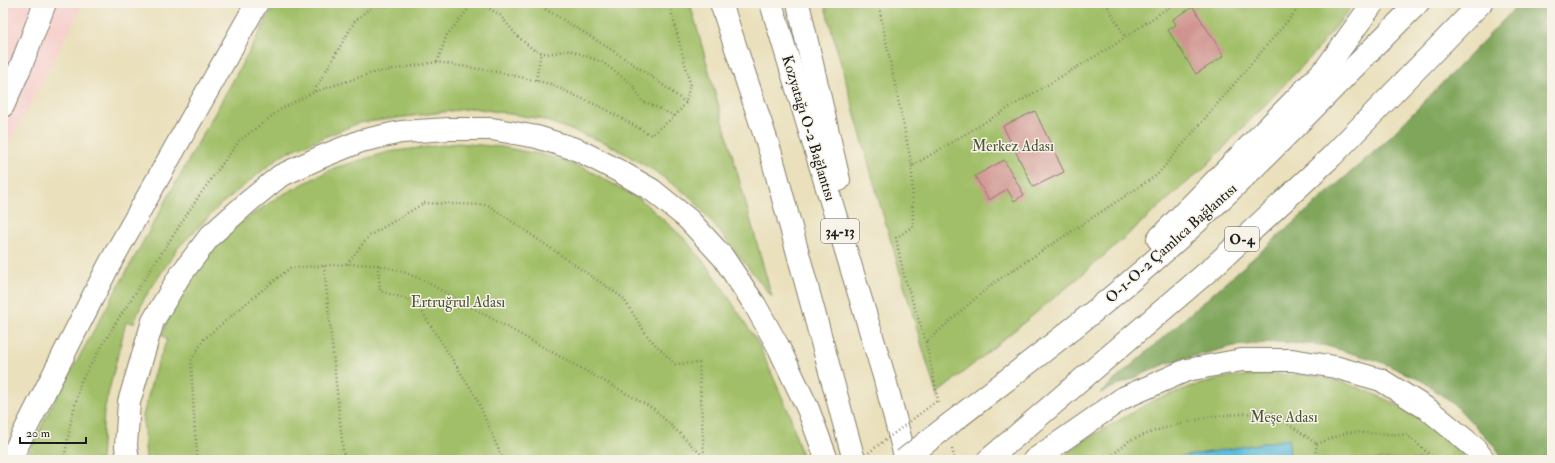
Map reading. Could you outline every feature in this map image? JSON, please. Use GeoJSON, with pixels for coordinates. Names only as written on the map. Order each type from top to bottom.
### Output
{"type":"FeatureCollection","features":[{"type":"Feature","properties":{"kind":"main road"},"geometry":{"type":"LineString","coordinates":[[3,106],[21,66],[45,3]]}},
{"type":"Feature","properties":{"kind":"main road"},"geometry":{"type":"LineString","coordinates":[[10,460],[109,265],[256,3]]}},
{"type":"Feature","properties":{"kind":"main road"},"geometry":{"type":"LineString","coordinates":[[721,3],[771,154],[854,460]]}},
{"type":"Feature","properties":{"kind":"main road","name":"Kozyatağı O-2 Bağlantısı"},"geometry":{"type":"LineString","coordinates":[[771,3],[884,376],[905,460]]}},
{"type":"Feature","properties":{"kind":"main road"},"geometry":{"type":"LineString","coordinates":[[798,3],[884,376]]}},
{"type":"Feature","properties":{"kind":"main road"},"geometry":{"type":"LineString","coordinates":[[950,423],[1158,239],[1327,67],[1373,3]]}},
{"type":"Feature","properties":{"kind":"main road","name":"O-1-O-2 Çamlıca Bağlantısı"},"geometry":{"type":"LineString","coordinates":[[905,460],[950,423],[1073,328],[1164,252],[1228,194],[1418,3]]}},
{"type":"Feature","properties":{"kind":"main road","name":"O-4"},"geometry":{"type":"LineString","coordinates":[[988,460],[1213,267],[1332,156],[1481,3]]}},
{"type":"Feature","properties":{"kind":"main road"},"geometry":{"type":"LineString","coordinates":[[128,460],[126,446],[129,402],[152,321],[179,277],[210,236],[280,176],[321,157],[361,141],[401,132],[449,129],[492,129],[538,137],[578,150],[652,190],[688,219],[723,258],[755,305],[778,346],[808,409],[827,460]]}},
{"type":"Feature","properties":{"kind":"main road"},"geometry":{"type":"LineString","coordinates":[[1034,460],[1123,398],[1186,370],[1242,360],[1292,360],[1335,368],[1381,380],[1429,410],[1474,447],[1484,460]]}},
{"type":"Feature","properties":{"kind":"path"},"geometry":{"type":"LineString","coordinates":[[314,92],[355,22],[376,3]]}},
{"type":"Feature","properties":{"kind":"path"},"geometry":{"type":"LineString","coordinates":[[437,62],[447,35],[472,3]]}},
{"type":"Feature","properties":{"kind":"path"},"geometry":{"type":"LineString","coordinates":[[479,3],[500,15],[517,36],[535,50],[548,54],[570,50],[602,62],[632,84],[642,101],[675,116]]}},
{"type":"Feature","properties":{"kind":"path"},"geometry":{"type":"LineString","coordinates":[[535,3],[610,48],[664,85],[686,103]]}},
{"type":"Feature","properties":{"kind":"path"},"geometry":{"type":"LineString","coordinates":[[64,460],[71,421],[81,381],[115,324],[199,196],[239,142],[281,109],[314,92],[372,73],[437,62],[504,73],[550,84],[604,108],[651,135],[675,116],[686,103],[690,83],[669,3]]}},
{"type":"Feature","properties":{"kind":"path"},"geometry":{"type":"LineString","coordinates":[[859,460],[938,400],[926,342],[904,276],[896,238],[913,226],[912,166],[878,3]]}},
{"type":"Feature","properties":{"kind":"path"},"geometry":{"type":"LineString","coordinates":[[1106,3],[1125,37]]}},
{"type":"Feature","properties":{"kind":"path"},"geometry":{"type":"LineString","coordinates":[[912,166],[1125,37],[1175,3]]}},
{"type":"Feature","properties":{"kind":"path"},"geometry":{"type":"LineString","coordinates":[[926,342],[992,284],[1157,175],[1295,12],[1299,3]]}},
{"type":"Feature","properties":{"kind":"path"},"geometry":{"type":"LineString","coordinates":[[536,80],[541,52]]}},
{"type":"Feature","properties":{"kind":"path"},"geometry":{"type":"LineString","coordinates":[[347,264],[369,236],[424,203],[488,205],[623,298],[648,337],[675,364],[699,363],[704,456],[702,460]]}},
{"type":"Feature","properties":{"kind":"path"},"geometry":{"type":"LineString","coordinates":[[198,460],[191,361],[204,339],[290,268],[347,264],[378,265],[401,270],[421,279],[654,409],[704,456]]}},
{"type":"Feature","properties":{"kind":"path"},"geometry":{"type":"LineString","coordinates":[[378,265],[380,290],[416,302],[476,397],[503,460]]}},
{"type":"Feature","properties":{"kind":"path"},"geometry":{"type":"LineString","coordinates":[[324,266],[344,460]]}},
{"type":"Feature","properties":{"kind":"path"},"geometry":{"type":"LineString","coordinates":[[1107,460],[1130,440],[1162,429],[1212,416],[1271,412],[1316,444]]}},
{"type":"Feature","properties":{"kind":"path"},"geometry":{"type":"LineString","coordinates":[[1316,444],[1348,432],[1407,435],[1436,460]]}},
{"type":"Feature","properties":{"kind":"path"},"geometry":{"type":"LineString","coordinates":[[1314,460],[1316,444]]}},
{"type":"Feature","properties":{"kind":"shaded area"},"geometry":{"type":"Polygon","coordinates":[[[3,3],[84,3],[3,156],[3,3]]]}},
{"type":"Feature","properties":{"kind":"green space"},"geometry":{"type":"Polygon","coordinates":[[[276,3],[690,3],[772,297],[693,199],[653,170],[606,143],[541,119],[474,108],[359,123],[283,154],[221,204],[178,248],[144,299],[134,323],[126,322],[104,411],[101,460],[25,460],[50,409],[276,3]]]}},
{"type":"Feature","properties":{"kind":"green space","name":"Merkez Adası"},"geometry":{"type":"Polygon","coordinates":[[[824,3],[1355,3],[1312,56],[1207,165],[1076,280],[938,393],[938,400],[881,208],[824,3]]]}},
{"type":"Feature","properties":{"kind":"green space"},"geometry":{"type":"Polygon","coordinates":[[[1520,3],[1552,3],[1552,460],[1504,460],[1496,448],[1457,407],[1424,382],[1379,361],[1323,345],[1277,342],[1234,346],[1168,363],[1100,393],[1384,143],[1520,3]]]}},
{"type":"Feature","properties":{"kind":"green space","name":"Ertruğrul Adası"},"geometry":{"type":"Polygon","coordinates":[[[458,143],[502,147],[548,156],[586,169],[640,199],[685,239],[715,276],[758,343],[790,415],[803,460],[146,460],[143,416],[154,373],[167,340],[162,334],[176,302],[198,266],[240,223],[278,197],[334,168],[388,152],[458,143]]]}},
{"type":"Feature","properties":{"kind":"green space","name":"Meşe Adası"},"geometry":{"type":"Polygon","coordinates":[[[1276,374],[1316,376],[1341,382],[1381,397],[1419,418],[1437,431],[1467,460],[1058,460],[1085,440],[1152,401],[1190,387],[1228,377],[1276,374]]]}},
{"type":"Feature","properties":{"kind":"water"},"geometry":{"type":"Polygon","coordinates":[[[1289,439],[1290,460],[1162,460],[1289,439]]]}},
{"type":"Feature","properties":{"kind":"building"},"geometry":{"type":"Polygon","coordinates":[[[1193,7],[1224,56],[1196,74],[1168,30],[1176,25],[1173,19],[1193,7]]]}},
{"type":"Feature","properties":{"kind":"building"},"geometry":{"type":"Polygon","coordinates":[[[1035,111],[1064,172],[1033,187],[1003,126],[1035,111]]]}},
{"type":"Feature","properties":{"kind":"building"},"geometry":{"type":"Polygon","coordinates":[[[1004,160],[1024,195],[1014,201],[1007,189],[989,200],[975,176],[1004,160]]]}}]}
